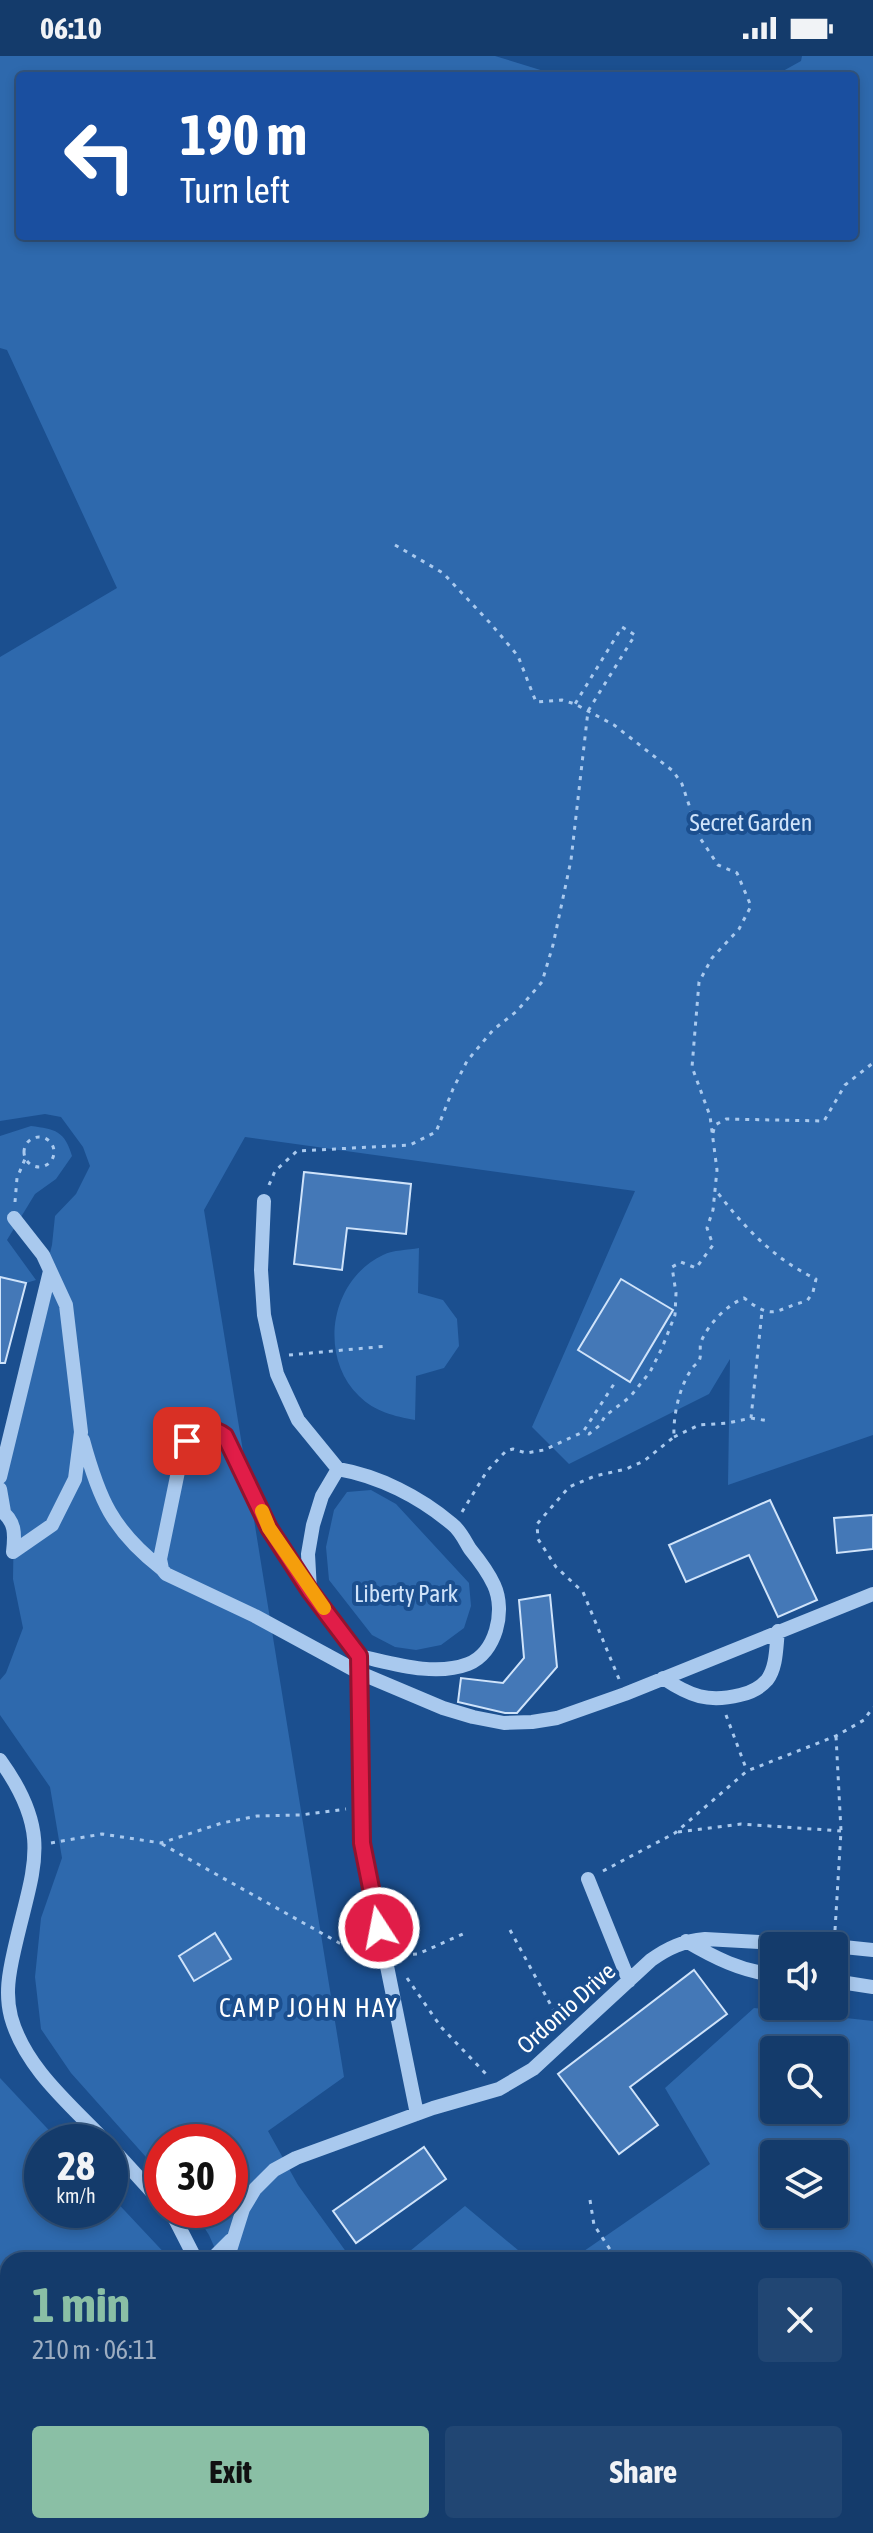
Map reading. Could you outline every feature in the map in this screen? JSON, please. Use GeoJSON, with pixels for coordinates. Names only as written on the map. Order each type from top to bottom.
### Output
{"type":"FeatureCollection","features":[{"type":"Feature","properties":{"kind":"street"},"geometry":{"type":"LineString","coordinates":[[264,1201],[261,1270],[264,1315],[277,1374],[298,1420],[338,1469],[363,1473],[395,1486],[454,1526],[495,1588],[498,1625],[481,1655],[468,1664],[412,1667],[359,1656]]}},
{"type":"Feature","properties":{"kind":"street"},"geometry":{"type":"LineString","coordinates":[[14,1218],[43,1255],[66,1305],[81,1432],[109,1515],[139,1551],[175,1580],[255,1616],[360,1673],[443,1708],[473,1717],[504,1723],[532,1722],[557,1718],[625,1694],[873,1594]]}},
{"type":"Feature","properties":{"kind":"street"},"geometry":{"type":"LineString","coordinates":[[0,1477],[50,1271]]}},
{"type":"Feature","properties":{"kind":"street"},"geometry":{"type":"LineString","coordinates":[[162,1569],[160,1559],[187,1441],[192,1436],[211,1430],[219,1431],[225,1436],[269,1528],[310,1591],[359,1656],[362,1843],[417,2114]]}},
{"type":"Feature","properties":{"kind":"street"},"geometry":{"type":"LineString","coordinates":[[0,1489],[2,1511],[13,1525],[13,1552],[52,1525],[75,1479],[81,1432]]}},
{"type":"Feature","properties":{"kind":"street"},"geometry":{"type":"LineString","coordinates":[[310,1591],[308,1554],[313,1525],[322,1496],[338,1469]]}},
{"type":"Feature","properties":{"kind":"street"},"geometry":{"type":"LineString","coordinates":[[663,1678],[694,1696],[720,1700],[749,1693],[767,1680],[775,1656],[778,1631]]}},
{"type":"Feature","properties":{"kind":"street"},"geometry":{"type":"LineString","coordinates":[[0,1760],[21,1792],[32,1821],[36,1846],[35,1871],[9,1972],[7,1996],[12,2020],[38,2070],[89,2124]]}},
{"type":"Feature","properties":{"kind":"street"},"geometry":{"type":"LineString","coordinates":[[588,1879],[629,1981]]}},
{"type":"Feature","properties":{"kind":"street","name":"Ordonio Drive"},"geometry":{"type":"LineString","coordinates":[[229,2252],[243,2209],[255,2189],[274,2170],[296,2158],[417,2114],[499,2089],[533,2069],[666,1949],[686,1941],[760,1940]]}},
{"type":"Feature","properties":{"kind":"street"},"geometry":{"type":"LineString","coordinates":[[686,1941],[733,1967],[760,1974]]}},
{"type":"Feature","properties":{"kind":"street","name":"Ordonio Drive"},"geometry":{"type":"LineString","coordinates":[[848,1945],[873,1950]]}},
{"type":"Feature","properties":{"kind":"street"},"geometry":{"type":"LineString","coordinates":[[848,1983],[873,1987]]}},
{"type":"Feature","properties":{"kind":"street"},"geometry":{"type":"LineString","coordinates":[[128,2166],[144,2183]]}},
{"type":"Feature","properties":{"kind":"street"},"geometry":{"type":"LineString","coordinates":[[180,2228],[192,2252]]}},
{"type":"Feature","properties":{"kind":"street","name":"Ordonio Drive"},"geometry":{"type":"LineString","coordinates":[[219,2252],[234,2237]]}},
{"type":"Feature","properties":{"kind":"path"},"geometry":{"type":"LineString","coordinates":[[395,545],[443,573],[491,624],[518,656],[536,702],[562,700],[575,704],[614,725],[673,771],[682,784],[700,838],[718,865],[737,873],[751,906],[739,929],[712,958],[699,982],[692,1067],[710,1116],[717,1170],[717,1192],[707,1228],[713,1245],[696,1268],[681,1262],[672,1267],[675,1315],[650,1372],[630,1397],[605,1416],[600,1425],[589,1434],[584,1430]]}},
{"type":"Feature","properties":{"kind":"path"},"geometry":{"type":"LineString","coordinates":[[264,1201],[275,1171],[297,1151],[410,1145],[436,1132],[467,1061],[493,1030],[517,1011],[542,982],[571,860],[588,711],[635,635],[622,627],[575,704]]}},
{"type":"Feature","properties":{"kind":"path"},"geometry":{"type":"LineString","coordinates":[[712,1137],[715,1125],[726,1119],[824,1121],[845,1085],[873,1063]]}},
{"type":"Feature","properties":{"kind":"path"},"geometry":{"type":"LineString","coordinates":[[14,1218],[17,1178],[25,1159],[25,1145],[32,1138],[42,1137],[51,1142],[54,1151],[43,1167],[33,1166],[25,1159]]}},
{"type":"Feature","properties":{"kind":"path"},"geometry":{"type":"LineString","coordinates":[[674,1437],[673,1422],[683,1388],[690,1370],[699,1360],[701,1343],[713,1321],[744,1298],[762,1311],[778,1312],[787,1306],[807,1301],[816,1279],[790,1267],[749,1233],[717,1192]]}},
{"type":"Feature","properties":{"kind":"path"},"geometry":{"type":"LineString","coordinates":[[751,1418],[762,1311]]}},
{"type":"Feature","properties":{"kind":"path"},"geometry":{"type":"LineString","coordinates":[[274,1357],[388,1346]]}},
{"type":"Feature","properties":{"kind":"path"},"geometry":{"type":"LineString","coordinates":[[454,1526],[487,1471],[506,1451],[513,1449],[526,1453],[544,1450],[584,1430],[614,1384]]}},
{"type":"Feature","properties":{"kind":"path"},"geometry":{"type":"LineString","coordinates":[[625,1694],[583,1592],[556,1567],[538,1539],[537,1524],[569,1487],[644,1461],[674,1437],[699,1425],[751,1418],[769,1421]]}},
{"type":"Feature","properties":{"kind":"path"},"geometry":{"type":"LineString","coordinates":[[720,1700],[747,1771]]}},
{"type":"Feature","properties":{"kind":"path"},"geometry":{"type":"LineString","coordinates":[[588,1879],[675,1833],[747,1771],[836,1736],[864,1720],[873,1707]]}},
{"type":"Feature","properties":{"kind":"path"},"geometry":{"type":"LineString","coordinates":[[834,1932],[841,1831],[836,1736]]}},
{"type":"Feature","properties":{"kind":"path"},"geometry":{"type":"LineString","coordinates":[[161,1843],[222,1823],[257,1816],[349,1809]]}},
{"type":"Feature","properties":{"kind":"path"},"geometry":{"type":"LineString","coordinates":[[675,1833],[741,1824],[841,1831]]}},
{"type":"Feature","properties":{"kind":"path"},"geometry":{"type":"LineString","coordinates":[[36,1846],[102,1834],[161,1843],[371,1961]]}},
{"type":"Feature","properties":{"kind":"path"},"geometry":{"type":"LineString","coordinates":[[510,1930],[561,2025]]}},
{"type":"Feature","properties":{"kind":"path"},"geometry":{"type":"LineString","coordinates":[[391,1956],[418,1954],[465,1933]]}},
{"type":"Feature","properties":{"kind":"path"},"geometry":{"type":"LineString","coordinates":[[400,1967],[441,2027],[476,2063]]}},
{"type":"Feature","properties":{"kind":"path"},"geometry":{"type":"LineString","coordinates":[[590,2200],[594,2225],[612,2252]]}},
{"type":"Feature","properties":{"kind":"green space","name":"Secret Garden"},"geometry":{"type":"Polygon","coordinates":[[[0,56],[495,56],[547,72],[16,72],[16,240],[858,240],[858,72],[781,72],[801,61],[802,56],[873,56],[873,1435],[728,1485],[730,1359],[709,1394],[569,1464],[532,1427],[635,1191],[245,1137],[204,1210],[344,2077],[268,2131],[298,2185],[346,2252],[216,2252],[205,2228],[248,2228],[248,2124],[144,2124],[144,2155],[128,2137],[128,2124],[116,2124],[71,2073],[41,2029],[35,1977],[41,1918],[62,1858],[50,1787],[0,1715],[0,1680],[6,1673],[23,1628],[13,1579],[14,1517],[3,1493],[0,1451],[52,1245],[55,1216],[76,1194],[90,1166],[83,1147],[61,1117],[45,1114],[0,1121],[0,657],[117,588],[7,350],[0,348],[0,56]]]}},
{"type":"Feature","properties":{"kind":"green space"},"geometry":{"type":"Polygon","coordinates":[[[31,1126],[58,1133],[66,1141],[72,1156],[56,1179],[35,1194],[7,1240],[36,1280],[26,1283],[0,1277],[0,1136],[31,1126]]]}},
{"type":"Feature","properties":{"kind":"green space"},"geometry":{"type":"Polygon","coordinates":[[[419,1248],[418,1293],[443,1300],[457,1319],[459,1346],[444,1368],[416,1376],[415,1420],[378,1410],[359,1396],[346,1379],[338,1361],[335,1340],[341,1300],[351,1282],[365,1267],[387,1253],[419,1248]]]}},
{"type":"Feature","properties":{"kind":"green space","name":"Liberty Park"},"geometry":{"type":"Polygon","coordinates":[[[371,1490],[396,1504],[469,1583],[471,1606],[464,1628],[441,1645],[416,1650],[395,1647],[372,1635],[329,1580],[326,1547],[334,1510],[347,1492],[371,1490]]]}},
{"type":"Feature","properties":{"kind":"green space"},"geometry":{"type":"Polygon","coordinates":[[[754,2008],[760,2009],[760,2020],[848,2018],[873,2021],[873,2252],[583,2252],[710,2164],[665,2088],[754,2008]]]}},
{"type":"Feature","properties":{"kind":"green space"},"geometry":{"type":"Polygon","coordinates":[[[0,2078],[43,2124],[24,2124],[24,2228],[128,2228],[128,2214],[163,2252],[0,2252],[0,2078]]]}},
{"type":"Feature","properties":{"kind":"green space"},"geometry":{"type":"Polygon","coordinates":[[[465,2206],[520,2252],[409,2252],[465,2206]]]}},
{"type":"Feature","properties":{"kind":"building"},"geometry":{"type":"Polygon","coordinates":[[[304,1172],[411,1184],[406,1234],[347,1228],[342,1270],[294,1264],[304,1172]]]}},
{"type":"Feature","properties":{"kind":"building"},"geometry":{"type":"Polygon","coordinates":[[[0,1277],[26,1283],[5,1363],[0,1363],[0,1277]]]}},
{"type":"Feature","properties":{"kind":"building"},"geometry":{"type":"Polygon","coordinates":[[[621,1279],[673,1310],[630,1382],[578,1350],[621,1279]]]}},
{"type":"Feature","properties":{"kind":"building"},"geometry":{"type":"Polygon","coordinates":[[[770,1500],[817,1600],[778,1617],[749,1555],[686,1582],[669,1545],[770,1500]]]}},
{"type":"Feature","properties":{"kind":"building"},"geometry":{"type":"Polygon","coordinates":[[[873,1515],[873,1549],[837,1553],[834,1518],[873,1515]]]}},
{"type":"Feature","properties":{"kind":"building"},"geometry":{"type":"Polygon","coordinates":[[[550,1595],[557,1667],[517,1713],[458,1702],[461,1678],[503,1683],[524,1658],[519,1600],[550,1595]]]}},
{"type":"Feature","properties":{"kind":"building"},"geometry":{"type":"Polygon","coordinates":[[[215,1933],[231,1959],[194,1981],[179,1956],[215,1933]]]}},
{"type":"Feature","properties":{"kind":"building"},"geometry":{"type":"Polygon","coordinates":[[[694,1970],[727,2014],[630,2087],[658,2125],[619,2154],[558,2074],[694,1970]]]}},
{"type":"Feature","properties":{"kind":"building"},"geometry":{"type":"Polygon","coordinates":[[[424,2147],[446,2179],[356,2243],[333,2211],[424,2147]]]}},
{"type":"Feature","properties":{"kind":"slow traffic"},"geometry":{"type":"LineString","coordinates":[[262,1511],[269,1528],[324,1608]]}},
{"type":"Feature","properties":{"kind":"district","name":"CAMP JOHN HAY"},"geometry":{"type":"Point","coordinates":[309,2008]}},
{"type":"Feature","properties":{"kind":"route"},"geometry":{"type":"LineString","coordinates":[[187,1441],[192,1436],[211,1430],[225,1436],[269,1528],[310,1591],[359,1656],[362,1843],[379,1928]]}}]}
